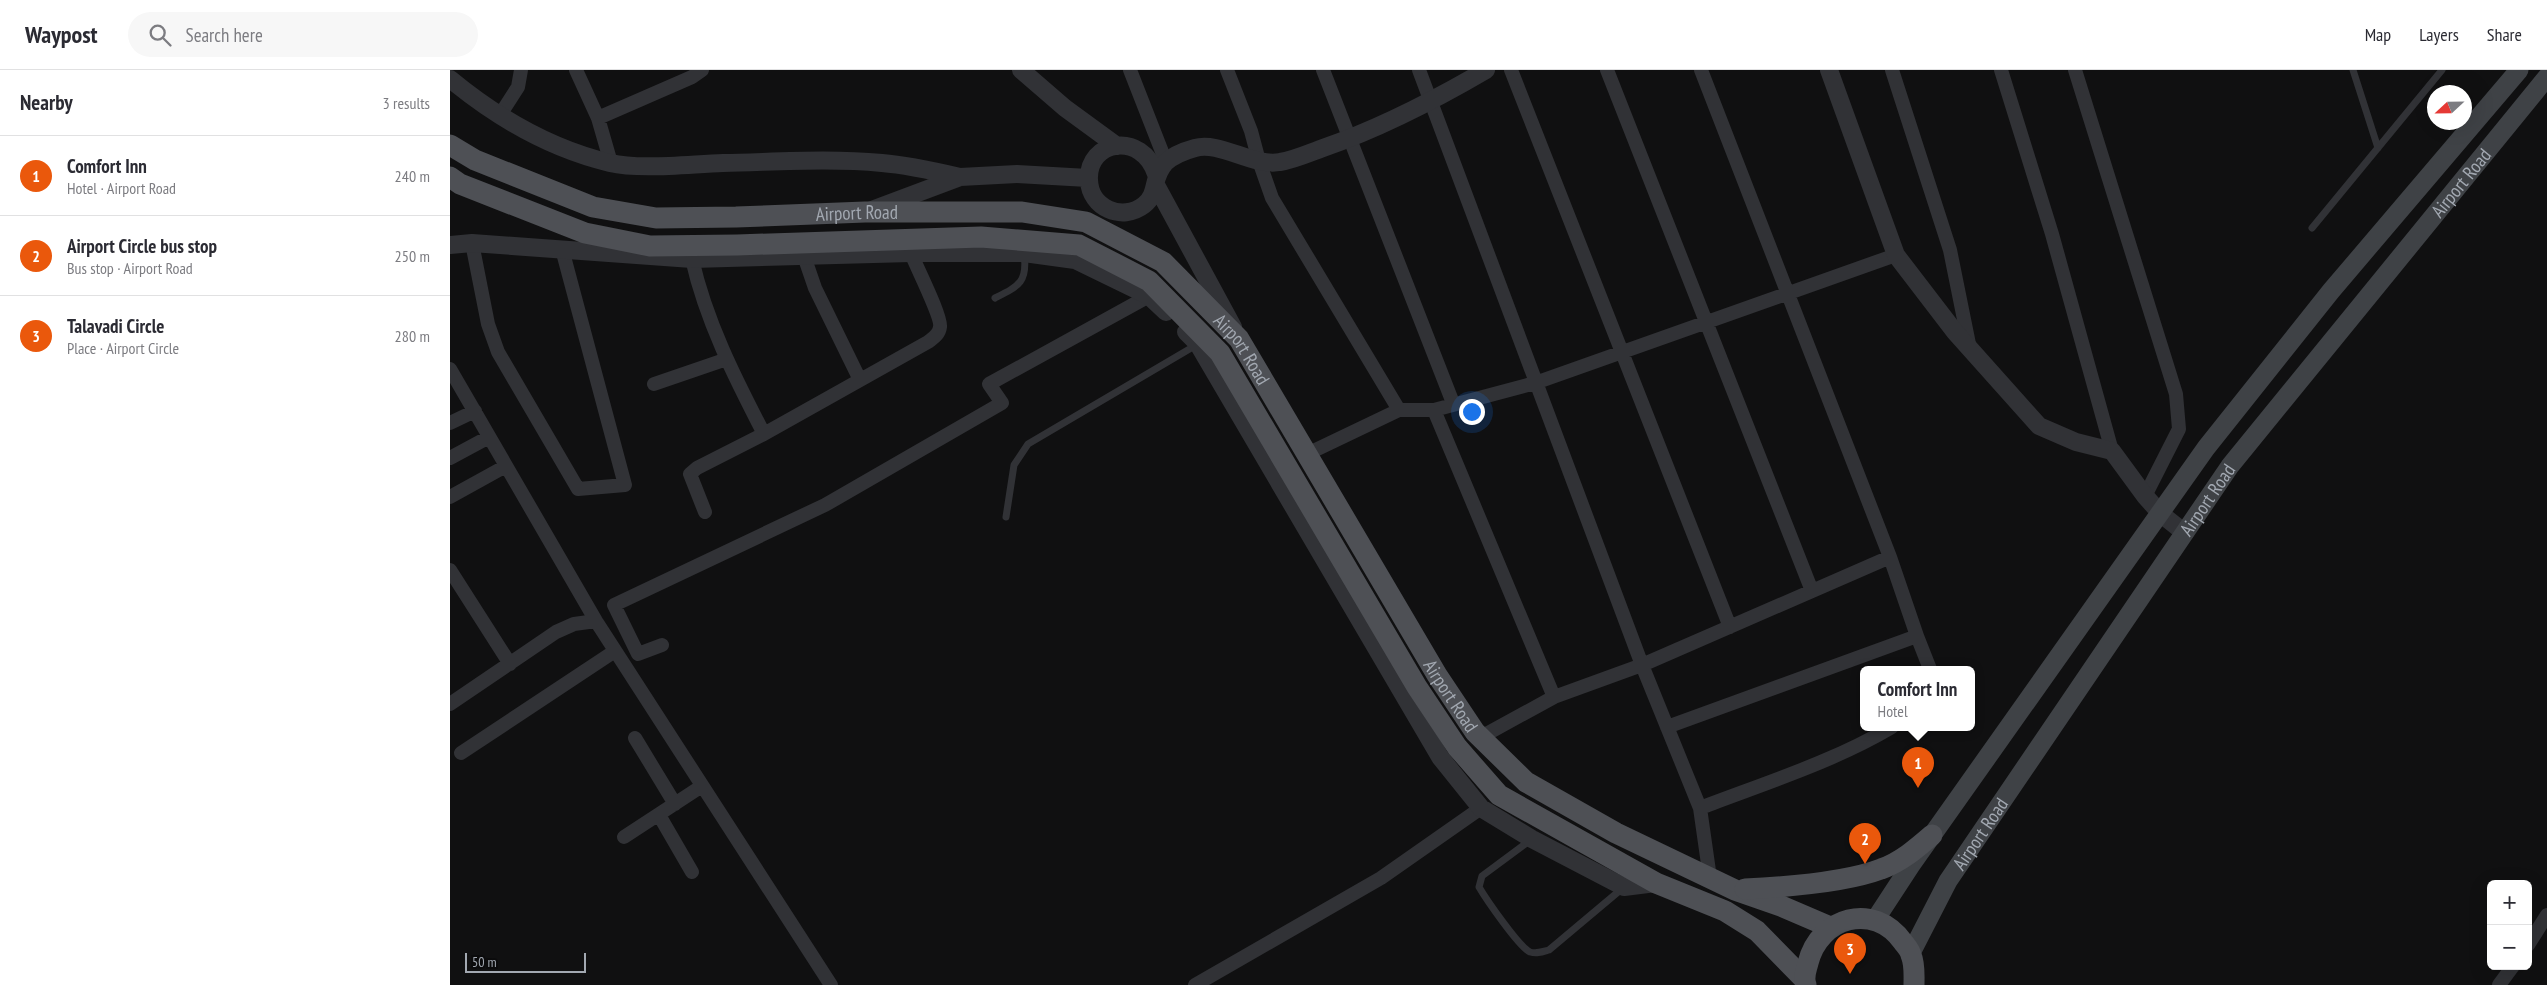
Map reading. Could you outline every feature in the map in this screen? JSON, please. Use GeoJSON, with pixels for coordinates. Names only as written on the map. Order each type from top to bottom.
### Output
{"type":"FeatureCollection","features":[{"type":"Feature","properties":{"kind":"main road","name":"Airport Road"},"geometry":{"type":"LineString","coordinates":[[1875,920],[1932,835],[2206,448],[2331,291],[2519,70]]}},
{"type":"Feature","properties":{"kind":"main road","name":"Airport Road"},"geometry":{"type":"LineString","coordinates":[[1913,969],[1948,881],[2230,466],[2547,77]]}},
{"type":"Feature","properties":{"kind":"main road","name":"Airport Road"},"geometry":{"type":"LineString","coordinates":[[450,145],[475,160],[593,208],[656,218],[865,212],[1022,212],[1086,222],[1163,262],[1239,338],[1437,675],[1481,737],[1526,782],[1616,832],[1735,890],[1781,906],[1830,927]]}},
{"type":"Feature","properties":{"kind":"main road","name":"Airport Road"},"geometry":{"type":"LineString","coordinates":[[450,177],[460,184],[585,233],[650,246],[698,252],[990,237],[1079,245],[1149,281],[1220,353],[1417,687],[1458,747],[1499,795],[1656,883],[1724,911],[1756,931],[1805,982]]}},
{"type":"Feature","properties":{"kind":"main road"},"geometry":{"type":"LineString","coordinates":[[698,252],[719,230],[798,229],[836,214]]}},
{"type":"Feature","properties":{"kind":"main road"},"geometry":{"type":"LineString","coordinates":[[1735,890],[1782,886],[1867,873],[1896,862],[1932,835]]}},
{"type":"Feature","properties":{"kind":"main road"},"geometry":{"type":"LineString","coordinates":[[1805,982],[1811,950],[1830,927],[1853,918],[1875,920],[1896,932],[1913,969],[1926,985]]}},
{"type":"Feature","properties":{"kind":"street"},"geometry":{"type":"LineString","coordinates":[[500,115],[518,87],[522,70]]}},
{"type":"Feature","properties":{"kind":"street"},"geometry":{"type":"LineString","coordinates":[[576,70],[598,118],[611,163]]}},
{"type":"Feature","properties":{"kind":"street"},"geometry":{"type":"LineString","coordinates":[[1130,70],[1159,174]]}},
{"type":"Feature","properties":{"kind":"street"},"geometry":{"type":"LineString","coordinates":[[1227,70],[1251,131],[1272,198],[1399,410]]}},
{"type":"Feature","properties":{"kind":"street"},"geometry":{"type":"LineString","coordinates":[[1323,70],[1453,404]]}},
{"type":"Feature","properties":{"kind":"street"},"geometry":{"type":"LineString","coordinates":[[1419,70],[1642,665],[1700,808],[1710,878]]}},
{"type":"Feature","properties":{"kind":"street"},"geometry":{"type":"LineString","coordinates":[[1239,338],[1159,174],[1153,164],[1138,149],[1127,145],[1106,149],[1097,156],[1091,166],[1088,178],[1090,190],[1096,200],[1105,208],[1115,212],[1126,213],[1146,204],[1159,174],[1178,154],[1198,147],[1214,149],[1259,161],[1279,163],[1350,139],[1391,122],[1431,102],[1486,70]]}},
{"type":"Feature","properties":{"kind":"street"},"geometry":{"type":"LineString","coordinates":[[1511,70],[1730,627]]}},
{"type":"Feature","properties":{"kind":"street"},"geometry":{"type":"LineString","coordinates":[[1607,70],[1812,591]]}},
{"type":"Feature","properties":{"kind":"street"},"geometry":{"type":"LineString","coordinates":[[1701,70],[1890,557],[1929,666]]}},
{"type":"Feature","properties":{"kind":"street"},"geometry":{"type":"LineString","coordinates":[[1829,70],[1896,255],[1970,349],[2039,426],[2076,442],[2112,451]]}},
{"type":"Feature","properties":{"kind":"street"},"geometry":{"type":"LineString","coordinates":[[1892,70],[1950,250],[1970,349]]}},
{"type":"Feature","properties":{"kind":"street"},"geometry":{"type":"LineString","coordinates":[[2001,70],[2052,234],[2112,451],[2145,496],[2161,514],[2184,532]]}},
{"type":"Feature","properties":{"kind":"street"},"geometry":{"type":"LineString","coordinates":[[2075,70],[2176,394],[2179,429],[2145,496]]}},
{"type":"Feature","properties":{"kind":"street"},"geometry":{"type":"LineString","coordinates":[[1022,71],[1065,108],[1117,146]]}},
{"type":"Feature","properties":{"kind":"street"},"geometry":{"type":"LineString","coordinates":[[598,118],[694,72]]}},
{"type":"Feature","properties":{"kind":"street"},"geometry":{"type":"LineString","coordinates":[[450,79],[476,101],[500,115],[556,144],[611,163],[646,165],[838,161],[883,163],[960,177],[1017,174],[1088,178]]}},
{"type":"Feature","properties":{"kind":"street"},"geometry":{"type":"LineString","coordinates":[[865,212],[960,177]]}},
{"type":"Feature","properties":{"kind":"street"},"geometry":{"type":"LineString","coordinates":[[1110,234],[1115,212]]}},
{"type":"Feature","properties":{"kind":"street"},"geometry":{"type":"LineString","coordinates":[[450,231],[472,243]]}},
{"type":"Feature","properties":{"kind":"street"},"geometry":{"type":"LineString","coordinates":[[472,243],[488,324],[498,352],[534,410],[568,474],[578,489],[625,484],[562,249]]}},
{"type":"Feature","properties":{"kind":"street"},"geometry":{"type":"LineString","coordinates":[[450,245],[472,243],[562,249],[804,256],[911,253],[1024,253],[1075,260],[1149,296],[1198,344],[1440,757],[1481,808],[1532,839],[1624,887],[1656,883]]}},
{"type":"Feature","properties":{"kind":"street"},"geometry":{"type":"LineString","coordinates":[[698,252],[704,304],[727,359],[764,434]]}},
{"type":"Feature","properties":{"kind":"street"},"geometry":{"type":"LineString","coordinates":[[705,512],[690,474],[707,462],[764,434],[928,342],[938,334],[941,325],[938,314],[911,253]]}},
{"type":"Feature","properties":{"kind":"street"},"geometry":{"type":"LineString","coordinates":[[1307,454],[1399,410],[1434,410],[1536,383],[1789,295],[1896,255]]}},
{"type":"Feature","properties":{"kind":"street"},"geometry":{"type":"LineString","coordinates":[[804,256],[815,288],[860,380]]}},
{"type":"Feature","properties":{"kind":"street"},"geometry":{"type":"LineString","coordinates":[[662,645],[638,654],[614,605],[825,505],[975,420],[1002,403],[989,384],[1149,296]]}},
{"type":"Feature","properties":{"kind":"street"},"geometry":{"type":"LineString","coordinates":[[654,384],[727,359]]}},
{"type":"Feature","properties":{"kind":"street"},"geometry":{"type":"LineString","coordinates":[[450,369],[596,621],[831,985]]}},
{"type":"Feature","properties":{"kind":"street"},"geometry":{"type":"LineString","coordinates":[[1434,410],[1554,697]]}},
{"type":"Feature","properties":{"kind":"street"},"geometry":{"type":"LineString","coordinates":[[450,423],[475,411]]}},
{"type":"Feature","properties":{"kind":"street"},"geometry":{"type":"LineString","coordinates":[[450,458],[489,437]]}},
{"type":"Feature","properties":{"kind":"street"},"geometry":{"type":"LineString","coordinates":[[450,497],[506,466]]}},
{"type":"Feature","properties":{"kind":"street"},"geometry":{"type":"LineString","coordinates":[[1481,737],[1554,697],[1642,665],[1890,557]]}},
{"type":"Feature","properties":{"kind":"street"},"geometry":{"type":"LineString","coordinates":[[450,570],[510,664]]}},
{"type":"Feature","properties":{"kind":"street"},"geometry":{"type":"LineString","coordinates":[[450,704],[556,632],[574,624],[596,621]]}},
{"type":"Feature","properties":{"kind":"street"},"geometry":{"type":"LineString","coordinates":[[1667,727],[1917,636]]}},
{"type":"Feature","properties":{"kind":"street"},"geometry":{"type":"LineString","coordinates":[[461,753],[615,651]]}},
{"type":"Feature","properties":{"kind":"street"},"geometry":{"type":"LineString","coordinates":[[1700,808],[1821,762],[1885,731]]}},
{"type":"Feature","properties":{"kind":"street"},"geometry":{"type":"LineString","coordinates":[[635,738],[675,804]]}},
{"type":"Feature","properties":{"kind":"street"},"geometry":{"type":"LineString","coordinates":[[624,837],[702,786]]}},
{"type":"Feature","properties":{"kind":"street"},"geometry":{"type":"LineString","coordinates":[[1196,985],[1381,878],[1481,808]]}},
{"type":"Feature","properties":{"kind":"street"},"geometry":{"type":"LineString","coordinates":[[659,815],[692,872]]}},
{"type":"Feature","properties":{"kind":"street"},"geometry":{"type":"LineString","coordinates":[[2532,939],[2547,915]]}},
{"type":"Feature","properties":{"kind":"street"},"geometry":{"type":"LineString","coordinates":[[2499,985],[2510,970]]}},
{"type":"Feature","properties":{"kind":"lane"},"geometry":{"type":"LineString","coordinates":[[2354,70],[2378,148]]}},
{"type":"Feature","properties":{"kind":"lane"},"geometry":{"type":"LineString","coordinates":[[2312,228],[2442,70]]}},
{"type":"Feature","properties":{"kind":"lane"},"geometry":{"type":"LineString","coordinates":[[995,298],[1014,288],[1024,278],[1026,274],[1024,253]]}},
{"type":"Feature","properties":{"kind":"lane"},"geometry":{"type":"LineString","coordinates":[[1006,517],[1014,465],[1028,444],[1198,344]]}},
{"type":"Feature","properties":{"kind":"lane"},"geometry":{"type":"LineString","coordinates":[[1532,839],[1482,876],[1479,886],[1496,913],[1528,951],[1540,954],[1549,950],[1624,887]]}},
{"type":"Feature","properties":{"kind":"place","name":"Comfort Inn"},"geometry":{"type":"Point","coordinates":[1918,788]}},
{"type":"Feature","properties":{"kind":"place","name":"Airport Circle bus stop"},"geometry":{"type":"Point","coordinates":[1865,864]}},
{"type":"Feature","properties":{"kind":"place","name":"Talavadi Circle"},"geometry":{"type":"Point","coordinates":[1850,974]}}]}
